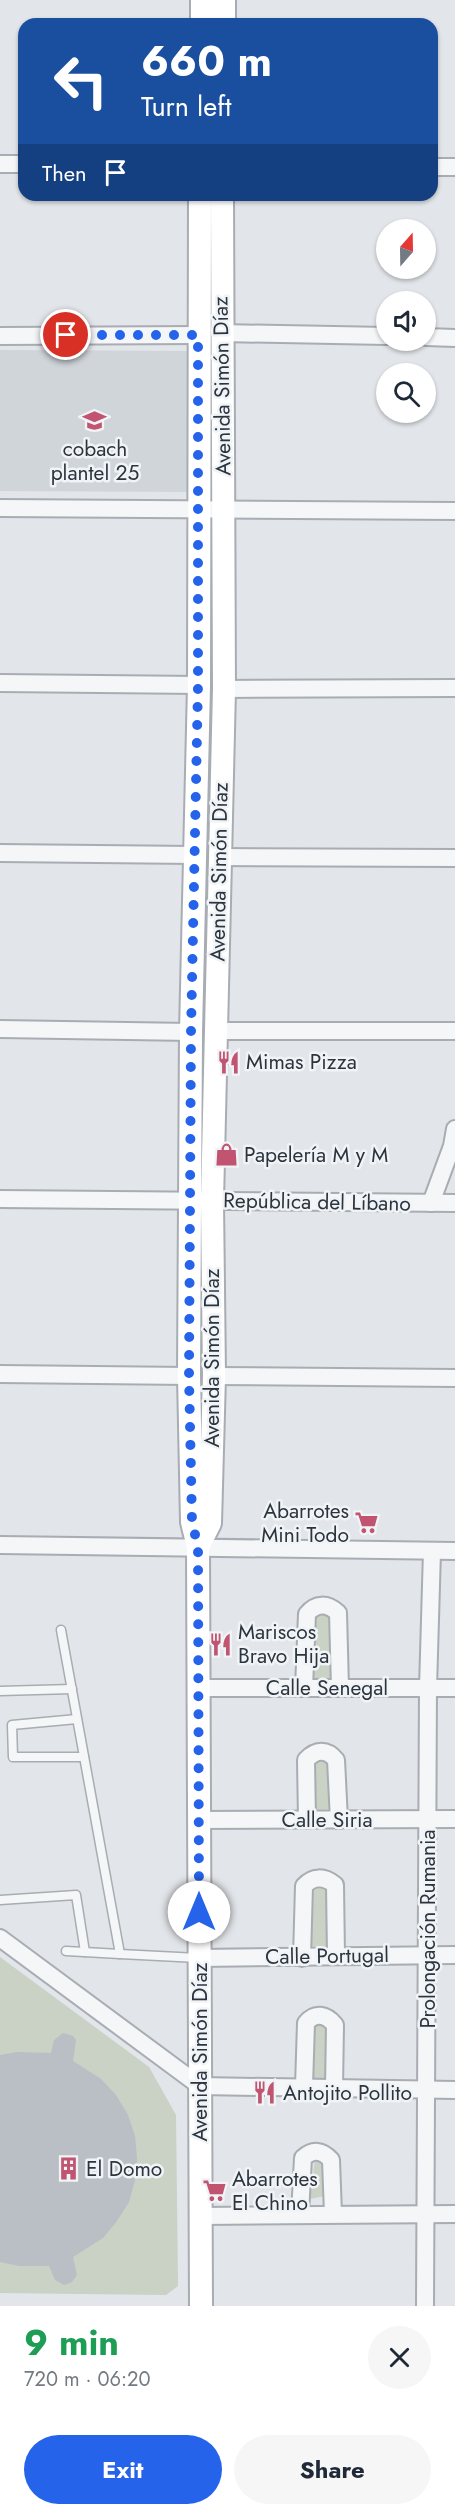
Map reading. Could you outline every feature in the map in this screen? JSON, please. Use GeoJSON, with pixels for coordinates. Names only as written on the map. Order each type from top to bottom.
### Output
{"type":"FeatureCollection","features":[{"type":"Feature","properties":{"kind":"main road"},"geometry":{"type":"LineString","coordinates":[[202,0],[202,18]]}},
{"type":"Feature","properties":{"kind":"main road"},"geometry":{"type":"LineString","coordinates":[[224,0],[224,18]]}},
{"type":"Feature","properties":{"kind":"main road","name":"Avenida Simón Díaz"},"geometry":{"type":"LineString","coordinates":[[198,1547],[210,1523],[214,1376],[191,1032],[198,685],[200,201]]}},
{"type":"Feature","properties":{"kind":"main road","name":"Avenida Simón Díaz"},"geometry":{"type":"LineString","coordinates":[[201,2306],[198,1547],[192,1522],[189,1376],[216,1031],[224,689],[222,201]]}},
{"type":"Feature","properties":{"kind":"street"},"geometry":{"type":"LineString","coordinates":[[0,164],[18,164]]}},
{"type":"Feature","properties":{"kind":"street"},"geometry":{"type":"LineString","coordinates":[[438,166],[455,167]]}},
{"type":"Feature","properties":{"kind":"street"},"geometry":{"type":"LineString","coordinates":[[221,333],[376,336]]}},
{"type":"Feature","properties":{"kind":"street"},"geometry":{"type":"LineString","coordinates":[[0,336],[198,335]]}},
{"type":"Feature","properties":{"kind":"street"},"geometry":{"type":"LineString","coordinates":[[436,337],[455,338]]}},
{"type":"Feature","properties":{"kind":"street"},"geometry":{"type":"LineString","coordinates":[[0,508],[455,511]]}},
{"type":"Feature","properties":{"kind":"street"},"geometry":{"type":"LineString","coordinates":[[0,683],[198,685]]}},
{"type":"Feature","properties":{"kind":"street"},"geometry":{"type":"LineString","coordinates":[[224,689],[455,687]]}},
{"type":"Feature","properties":{"kind":"street"},"geometry":{"type":"LineString","coordinates":[[0,853],[194,855]]}},
{"type":"Feature","properties":{"kind":"street"},"geometry":{"type":"LineString","coordinates":[[219,857],[455,858]]}},
{"type":"Feature","properties":{"kind":"street"},"geometry":{"type":"LineString","coordinates":[[0,1029],[191,1032]]}},
{"type":"Feature","properties":{"kind":"street"},"geometry":{"type":"LineString","coordinates":[[216,1031],[455,1031]]}},
{"type":"Feature","properties":{"kind":"street"},"geometry":{"type":"LineString","coordinates":[[431,1203],[452,1146],[455,1129]]}},
{"type":"Feature","properties":{"kind":"street","name":"República del Líbano"},"geometry":{"type":"LineString","coordinates":[[0,1199],[455,1203]]}},
{"type":"Feature","properties":{"kind":"street"},"geometry":{"type":"LineString","coordinates":[[0,1374],[189,1376]]}},
{"type":"Feature","properties":{"kind":"street"},"geometry":{"type":"LineString","coordinates":[[214,1376],[455,1378]]}},
{"type":"Feature","properties":{"kind":"street"},"geometry":{"type":"LineString","coordinates":[[0,1545],[455,1551]]}},
{"type":"Feature","properties":{"kind":"street","name":"Prolongación Rumania"},"geometry":{"type":"LineString","coordinates":[[425,2306],[428,1688],[432,1551]]}},
{"type":"Feature","properties":{"kind":"street"},"geometry":{"type":"LineString","coordinates":[[304,1688],[307,1614],[312,1608],[322,1605],[332,1607],[338,1613],[340,1688]]}},
{"type":"Feature","properties":{"kind":"street","name":"Calle Senegal"},"geometry":{"type":"LineString","coordinates":[[198,1688],[455,1688]]}},
{"type":"Feature","properties":{"kind":"street"},"geometry":{"type":"LineString","coordinates":[[307,1820],[306,1760],[312,1753],[320,1751],[331,1754],[336,1760],[339,1820]]}},
{"type":"Feature","properties":{"kind":"street","name":"Calle Siria"},"geometry":{"type":"LineString","coordinates":[[199,1820],[455,1820]]}},
{"type":"Feature","properties":{"kind":"street"},"geometry":{"type":"LineString","coordinates":[[302,1958],[304,1886],[310,1880],[318,1878],[328,1880],[335,1885],[336,1956]]}},
{"type":"Feature","properties":{"kind":"street"},"geometry":{"type":"LineString","coordinates":[[0,1938],[200,2086],[455,2090]]}},
{"type":"Feature","properties":{"kind":"street","name":"Calle Portugal"},"geometry":{"type":"LineString","coordinates":[[200,1958],[455,1955]]}},
{"type":"Feature","properties":{"kind":"street"},"geometry":{"type":"LineString","coordinates":[[304,2087],[306,2023],[311,2018],[320,2015],[330,2018],[335,2025],[334,2088]]}},
{"type":"Feature","properties":{"kind":"street"},"geometry":{"type":"LineString","coordinates":[[300,2214],[303,2158],[309,2152],[318,2151],[325,2153],[331,2160],[333,2214]]}},
{"type":"Feature","properties":{"kind":"street"},"geometry":{"type":"LineString","coordinates":[[201,2216],[455,2214]]}},
{"type":"Feature","properties":{"kind":"lane"},"geometry":{"type":"LineString","coordinates":[[61,1630],[120,1954]]}},
{"type":"Feature","properties":{"kind":"lane"},"geometry":{"type":"LineString","coordinates":[[0,1691],[72,1689]]}},
{"type":"Feature","properties":{"kind":"lane"},"geometry":{"type":"LineString","coordinates":[[77,1719],[12,1725],[13,1757],[84,1758]]}},
{"type":"Feature","properties":{"kind":"lane"},"geometry":{"type":"LineString","coordinates":[[0,1900],[76,1895],[85,1952]]}},
{"type":"Feature","properties":{"kind":"lane"},"geometry":{"type":"LineString","coordinates":[[66,1951],[200,1958]]}},
{"type":"Feature","properties":{"kind":"shaded area","name":"cobach plantel 25"},"geometry":{"type":"Polygon","coordinates":[[[0,350],[190,351],[190,492],[0,491],[0,350]]]}},
{"type":"Feature","properties":{"kind":"green space"},"geometry":{"type":"Polygon","coordinates":[[[332,1612],[334,1678],[311,1678],[310,1614],[332,1612]]]}},
{"type":"Feature","properties":{"kind":"green space"},"geometry":{"type":"Polygon","coordinates":[[[311,1754],[332,1755],[332,1809],[312,1810],[311,1754]]]}},
{"type":"Feature","properties":{"kind":"green space"},"geometry":{"type":"Polygon","coordinates":[[[313,1887],[335,1890],[334,1947],[311,1946],[313,1887]]]}},
{"type":"Feature","properties":{"kind":"green space"},"geometry":{"type":"Polygon","coordinates":[[[0,1957],[149,2067],[176,2115],[178,2286],[166,2295],[0,2293],[0,1957]]]}},
{"type":"Feature","properties":{"kind":"green space"},"geometry":{"type":"Polygon","coordinates":[[[312,2019],[337,2020],[328,2083],[309,2081],[312,2019]]]}},
{"type":"Feature","properties":{"kind":"green space"},"geometry":{"type":"Polygon","coordinates":[[[316,2150],[328,2154],[325,2196],[310,2199],[316,2150]]]}},
{"type":"Feature","properties":{"kind":"building","name":"El Domo"},"geometry":{"type":"Polygon","coordinates":[[[63,2033],[73,2036],[76,2040],[73,2061],[101,2079],[116,2095],[128,2115],[135,2136],[137,2158],[135,2180],[129,2202],[103,2238],[73,2257],[77,2275],[72,2282],[64,2285],[55,2280],[49,2266],[19,2266],[0,2262],[0,2055],[17,2052],[51,2053],[54,2040],[63,2033]]]}},
{"type":"Feature","properties":{"kind":"place","name":"cobach plantel 25"},"geometry":{"type":"Point","coordinates":[95,421]}},
{"type":"Feature","properties":{"kind":"place","name":"Mimas Pizza"},"geometry":{"type":"Point","coordinates":[228,1062]}},
{"type":"Feature","properties":{"kind":"place","name":"Papelería M y M"},"geometry":{"type":"Point","coordinates":[226,1155]}},
{"type":"Feature","properties":{"kind":"place","name":"Abarrotes Mini Todo"},"geometry":{"type":"Point","coordinates":[367,1523]}},
{"type":"Feature","properties":{"kind":"place","name":"Mariscos Bravo Hija"},"geometry":{"type":"Point","coordinates":[220,1644]}},
{"type":"Feature","properties":{"kind":"place","name":"Antojito Pollito"},"geometry":{"type":"Point","coordinates":[265,2093]}},
{"type":"Feature","properties":{"kind":"place","name":"El Domo"},"geometry":{"type":"Point","coordinates":[68,2169]}},
{"type":"Feature","properties":{"kind":"place","name":"Abarrotes El Chino"},"geometry":{"type":"Point","coordinates":[214,2191]}},
{"type":"Feature","properties":{"kind":"route"},"geometry":{"type":"LineString","coordinates":[[66,335],[198,335],[198,685],[191,1032],[192,1201],[189,1376],[192,1522],[198,1547],[199,1912]]}}]}
